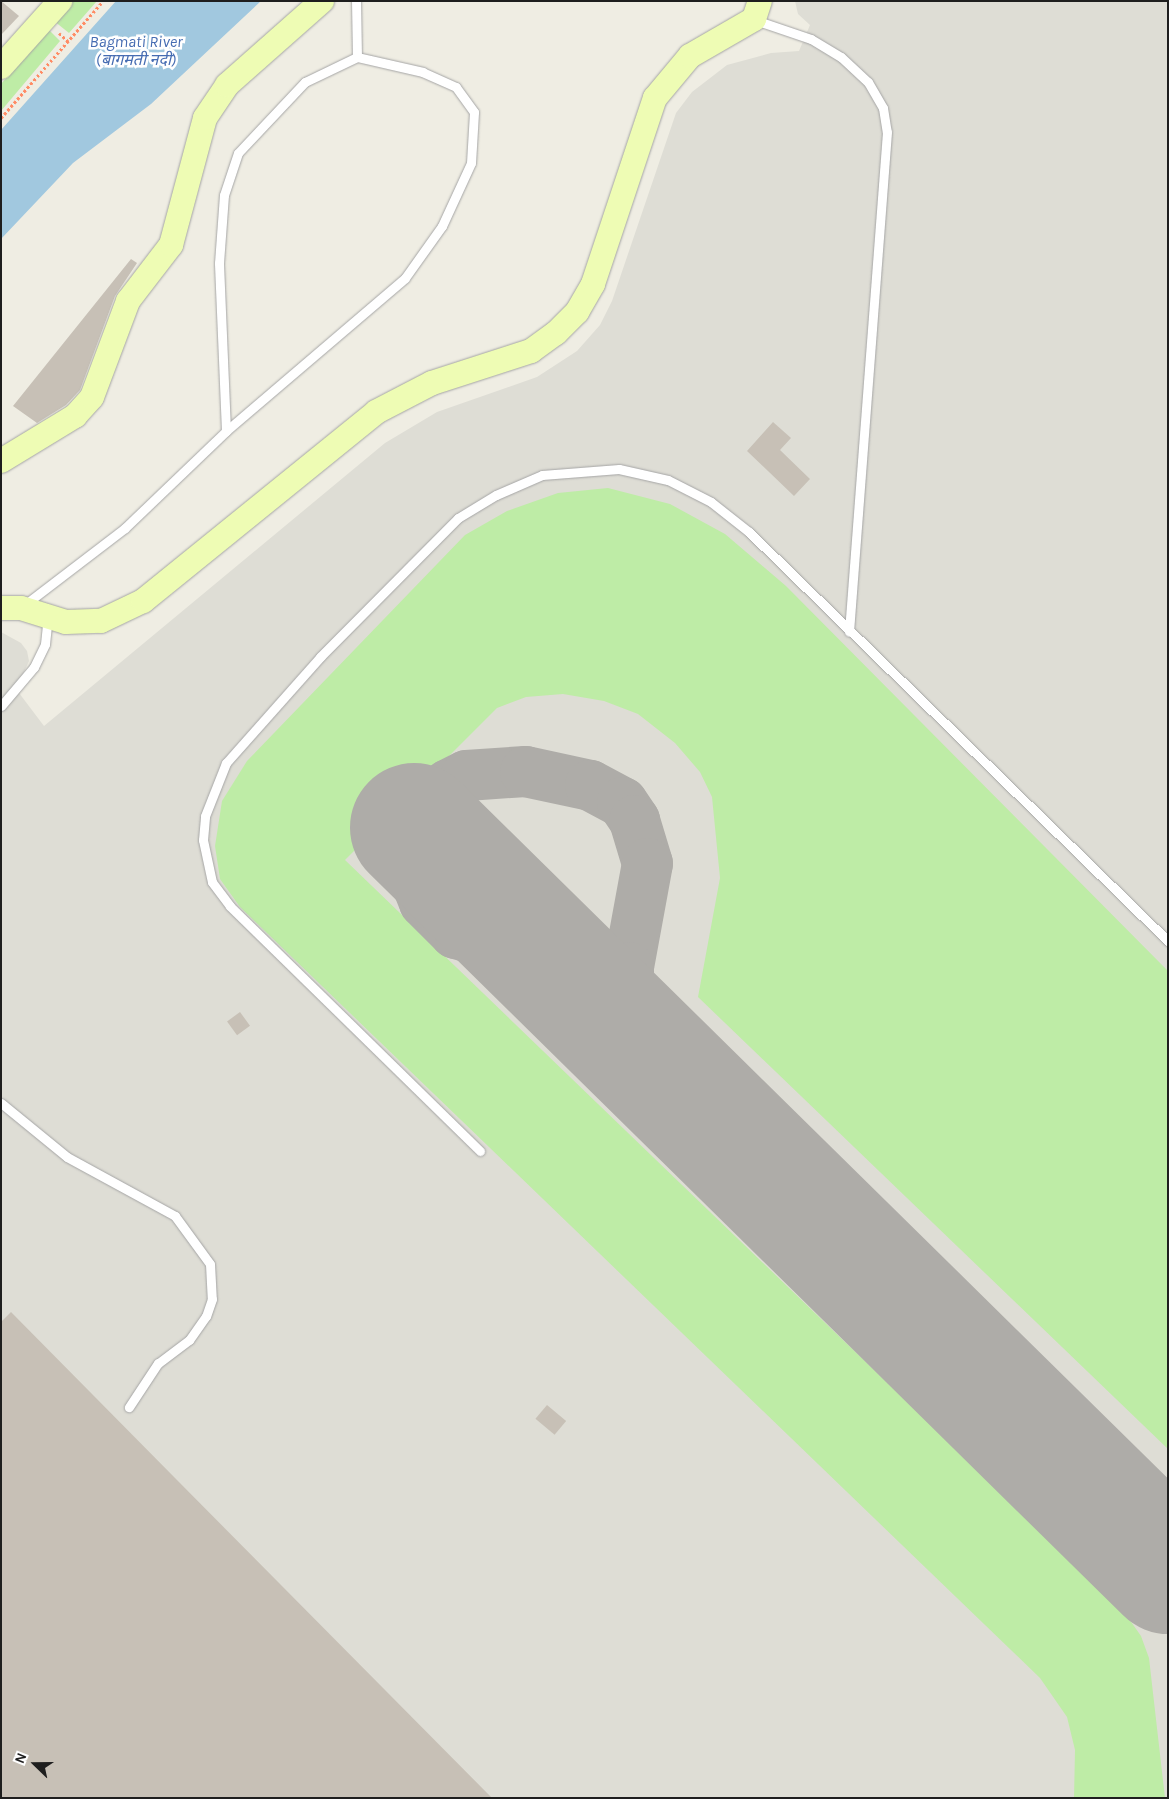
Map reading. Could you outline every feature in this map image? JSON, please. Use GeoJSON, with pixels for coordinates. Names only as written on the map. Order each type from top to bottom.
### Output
{"type":"FeatureCollection","features":[{"type":"Feature","properties":{"kind":"main road"},"geometry":{"type":"LineString","coordinates":[[1,67],[60,1]]}},
{"type":"Feature","properties":{"kind":"main road"},"geometry":{"type":"LineString","coordinates":[[1,461],[75,416],[92,397],[128,301],[171,244],[205,118],[227,84],[322,1]]}},
{"type":"Feature","properties":{"kind":"main road"},"geometry":{"type":"LineString","coordinates":[[11,608],[66,622],[101,621],[143,601],[376,412],[432,383],[531,351],[556,333],[577,312],[593,284],[655,98],[690,56],[757,10]]}},
{"type":"Feature","properties":{"kind":"lane"},"geometry":{"type":"LineString","coordinates":[[356,1],[357,56]]}},
{"type":"Feature","properties":{"kind":"lane"},"geometry":{"type":"LineString","coordinates":[[757,10],[841,57],[868,82],[882,108],[887,132],[849,632]]}},
{"type":"Feature","properties":{"kind":"lane"},"geometry":{"type":"LineString","coordinates":[[11,608],[126,528],[226,431],[406,278],[442,226],[471,163],[474,112],[456,88],[423,72],[357,56],[305,82],[238,153],[224,195],[220,263],[226,431]]}},
{"type":"Feature","properties":{"kind":"lane"},"geometry":{"type":"LineString","coordinates":[[480,1151],[319,996],[212,882],[203,840],[205,816],[226,763],[320,657],[458,518],[496,495],[542,475],[619,469],[686,488],[750,532],[849,632],[1168,942]]}},
{"type":"Feature","properties":{"kind":"lane"},"geometry":{"type":"LineString","coordinates":[[1,706],[34,667],[45,644],[48,617]]}},
{"type":"Feature","properties":{"kind":"lane"},"geometry":{"type":"LineString","coordinates":[[1160,934],[1168,926]]}},
{"type":"Feature","properties":{"kind":"lane"},"geometry":{"type":"LineString","coordinates":[[1,1103],[67,1157],[175,1216],[210,1264],[212,1299],[206,1316],[189,1340],[158,1363],[129,1407]]}},
{"type":"Feature","properties":{"kind":"path"},"geometry":{"type":"LineString","coordinates":[[1,118],[103,1]]}},
{"type":"Feature","properties":{"kind":"shaded area"},"geometry":{"type":"Polygon","coordinates":[[[795,1],[1168,1],[1168,1798],[1,1798],[1,632],[21,643],[27,651],[29,661],[16,689],[44,726],[385,443],[437,412],[537,377],[577,351],[600,325],[612,301],[676,113],[692,92],[727,65],[771,53],[799,51],[810,25],[798,14],[795,1]]]}},
{"type":"Feature","properties":{"kind":"green space"},"geometry":{"type":"Polygon","coordinates":[[[73,1],[97,1],[69,33],[54,21],[73,1]]]}},
{"type":"Feature","properties":{"kind":"green space"},"geometry":{"type":"Polygon","coordinates":[[[48,29],[60,41],[1,111],[1,84],[48,29]]]}},
{"type":"Feature","properties":{"kind":"green space"},"geometry":{"type":"Polygon","coordinates":[[[608,488],[670,504],[725,534],[786,586],[1168,971],[1168,1449],[698,997],[720,878],[712,797],[700,772],[675,743],[638,714],[604,701],[563,694],[526,697],[497,708],[345,860],[1122,1609],[1141,1636],[1149,1658],[1165,1798],[1074,1798],[1075,1750],[1067,1717],[1040,1678],[240,907],[220,879],[215,846],[222,801],[247,761],[465,535],[507,511],[558,493],[608,488]]]}},
{"type":"Feature","properties":{"kind":"water","name":"Bagmati River (बागमती नदी)"},"geometry":{"type":"Polygon","coordinates":[[[116,1],[261,1],[151,104],[73,163],[1,239],[1,130],[116,1]]]}},
{"type":"Feature","properties":{"kind":"building"},"geometry":{"type":"Polygon","coordinates":[[[1,1],[19,16],[1,35],[1,1]]]}},
{"type":"Feature","properties":{"kind":"building"},"geometry":{"type":"Polygon","coordinates":[[[131,259],[137,263],[115,296],[80,390],[66,405],[37,423],[13,406],[131,259]]]}},
{"type":"Feature","properties":{"kind":"building"},"geometry":{"type":"Polygon","coordinates":[[[773,422],[791,438],[780,450],[810,479],[794,496],[747,451],[773,422]]]}},
{"type":"Feature","properties":{"kind":"building"},"geometry":{"type":"Polygon","coordinates":[[[240,1012],[250,1026],[237,1035],[227,1021],[240,1012]]]}},
{"type":"Feature","properties":{"kind":"building"},"geometry":{"type":"Polygon","coordinates":[[[11,1312],[492,1798],[1,1798],[1,1322],[11,1312]]]}},
{"type":"Feature","properties":{"kind":"building"},"geometry":{"type":"Polygon","coordinates":[[[547,1405],[566,1421],[555,1435],[535,1419],[547,1405]]]}},
{"type":"Feature","properties":{"kind":"taxiway"},"geometry":{"type":"LineString","coordinates":[[571,980],[521,952],[455,933],[424,902],[411,869],[414,827],[430,799],[448,784],[466,775],[525,771],[590,785],[622,802],[634,820],[647,863],[628,967],[628,989],[648,1054]]}},
{"type":"Feature","properties":{"kind":"taxiway"},"geometry":{"type":"LineString","coordinates":[[1147,1548],[1168,1571]]}},
{"type":"Feature","properties":{"kind":"runway"},"geometry":{"type":"LineString","coordinates":[[414,827],[1168,1569]]}}]}
